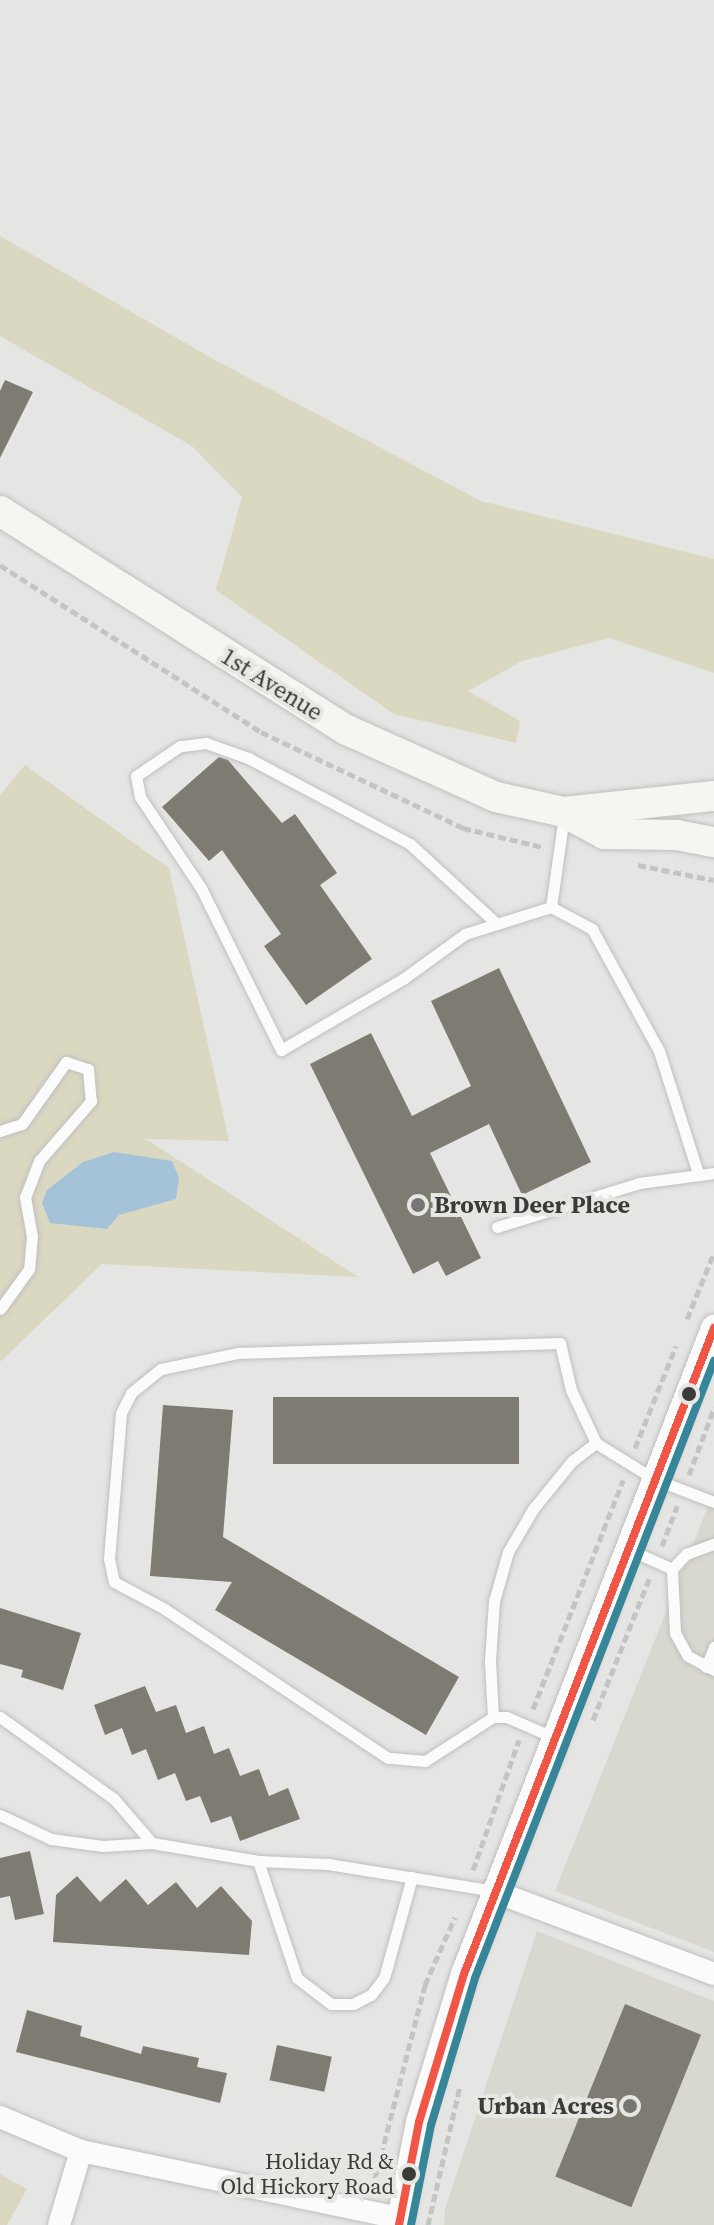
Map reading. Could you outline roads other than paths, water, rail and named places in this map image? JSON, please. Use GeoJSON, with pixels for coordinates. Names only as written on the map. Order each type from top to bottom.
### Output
{"type":"FeatureCollection","features":[{"type":"Feature","properties":{"kind":"main road","name":"1st Avenue"},"geometry":{"type":"LineString","coordinates":[[0,511],[347,730],[496,797],[564,812],[604,834],[677,835],[714,842]]}},
{"type":"Feature","properties":{"kind":"main road","name":"1st Avenue"},"geometry":{"type":"LineString","coordinates":[[564,812],[714,796]]}},
{"type":"Feature","properties":{"kind":"street"},"geometry":{"type":"LineString","coordinates":[[0,2117],[81,2151],[399,2221],[439,2047],[714,1328]]}},
{"type":"Feature","properties":{"kind":"street"},"geometry":{"type":"LineString","coordinates":[[496,1892],[714,1974]]}},
{"type":"Feature","properties":{"kind":"street"},"geometry":{"type":"LineString","coordinates":[[59,2225],[81,2151]]}},
{"type":"Feature","properties":{"kind":"lane"},"geometry":{"type":"LineString","coordinates":[[497,924],[410,844],[248,758],[206,743],[180,746],[136,776],[140,797],[201,888],[281,1050],[403,979],[465,934],[497,924],[551,907],[592,929],[659,1051],[698,1173]]}},
{"type":"Feature","properties":{"kind":"lane"},"geometry":{"type":"LineString","coordinates":[[551,907],[564,812]]}},
{"type":"Feature","properties":{"kind":"lane"},"geometry":{"type":"LineString","coordinates":[[0,1131],[22,1124],[66,1062],[88,1069],[91,1101],[39,1161],[25,1197],[32,1236],[29,1269],[0,1309]]}},
{"type":"Feature","properties":{"kind":"lane"},"geometry":{"type":"LineString","coordinates":[[497,1227],[639,1183],[714,1173]]}},
{"type":"Feature","properties":{"kind":"lane"},"geometry":{"type":"LineString","coordinates":[[555,1738],[507,1717],[493,1717],[425,1761],[388,1758],[163,1608],[114,1582],[109,1559],[121,1413],[131,1393],[161,1369],[238,1353],[560,1343],[571,1390],[596,1443],[654,1479],[714,1502]]}},
{"type":"Feature","properties":{"kind":"lane"},"geometry":{"type":"LineString","coordinates":[[493,1717],[494,1601],[508,1552],[533,1509],[572,1461],[596,1443]]}},
{"type":"Feature","properties":{"kind":"lane"},"geometry":{"type":"LineString","coordinates":[[714,1544],[686,1554],[672,1569],[675,1633],[688,1656],[710,1669],[714,1647]]}},
{"type":"Feature","properties":{"kind":"lane"},"geometry":{"type":"LineString","coordinates":[[627,1549],[672,1569]]}},
{"type":"Feature","properties":{"kind":"lane"},"geometry":{"type":"LineString","coordinates":[[0,1717],[114,1799],[152,1843]]}},
{"type":"Feature","properties":{"kind":"lane"},"geometry":{"type":"LineString","coordinates":[[0,1815],[51,1839],[103,1846],[152,1843],[258,1861],[328,1864],[496,1892]]}},
{"type":"Feature","properties":{"kind":"lane"},"geometry":{"type":"LineString","coordinates":[[258,1861],[297,1978],[331,2004],[353,2004],[371,1995],[384,1978],[412,1877]]}},
{"type":"Feature","properties":{"kind":"water"},"geometry":{"type":"Polygon","coordinates":[[[114,1152],[172,1161],[179,1178],[176,1199],[119,1215],[107,1229],[50,1223],[42,1203],[47,1190],[83,1162],[114,1152]]]}},
{"type":"Feature","properties":{"kind":"place","name":"Brown Deer Place"},"geometry":{"type":"Point","coordinates":[418,1205]}},
{"type":"Feature","properties":{"kind":"place","name":"Urban Acres"},"geometry":{"type":"Point","coordinates":[630,2106]}},
{"type":"Feature","properties":{"kind":"place","name":"Holiday Rd & Old Hickory Road"},"geometry":{"type":"Point","coordinates":[409,2174]}}]}
